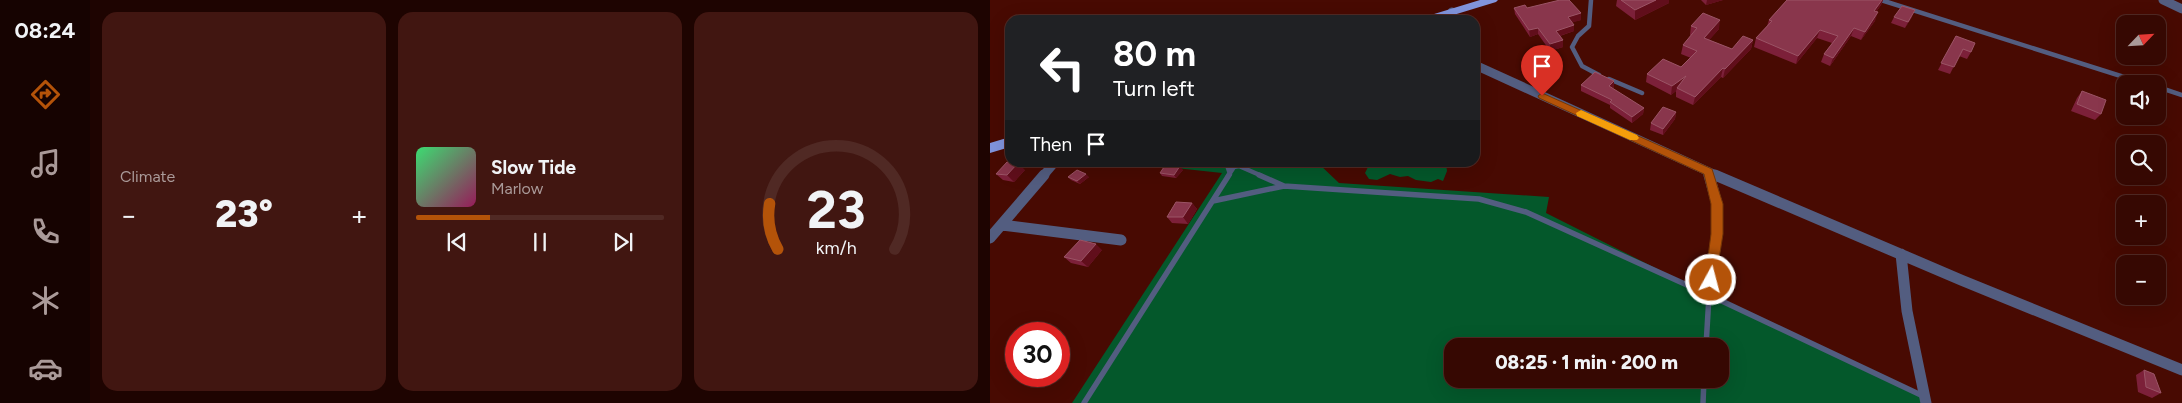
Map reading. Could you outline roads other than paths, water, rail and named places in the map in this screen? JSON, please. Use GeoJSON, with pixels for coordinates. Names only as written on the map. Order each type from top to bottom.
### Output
{"type":"FeatureCollection","features":[{"type":"Feature","properties":{"kind":"main road"},"geometry":{"type":"LineString","coordinates":[[1455,15],[1492,0]]}},
{"type":"Feature","properties":{"kind":"main road"},"geometry":{"type":"LineString","coordinates":[[990,148],[1005,144]]}},
{"type":"Feature","properties":{"kind":"street"},"geometry":{"type":"LineString","coordinates":[[2163,0],[2182,9]]}},
{"type":"Feature","properties":{"kind":"street"},"geometry":{"type":"LineString","coordinates":[[1480,67],[1708,172],[2182,370]]}},
{"type":"Feature","properties":{"kind":"street"},"geometry":{"type":"LineString","coordinates":[[990,238],[1051,167]]}},
{"type":"Feature","properties":{"kind":"street"},"geometry":{"type":"LineString","coordinates":[[1708,172],[1717,204],[1717,234],[1709,295]]}},
{"type":"Feature","properties":{"kind":"street"},"geometry":{"type":"LineString","coordinates":[[1002,225],[1121,240]]}},
{"type":"Feature","properties":{"kind":"street"},"geometry":{"type":"LineString","coordinates":[[1901,254],[1902,284],[1908,324],[1926,400]]}},
{"type":"Feature","properties":{"kind":"lane"},"geometry":{"type":"LineString","coordinates":[[1591,0],[1589,26],[1578,36],[1572,47],[1582,66],[1642,94]]}},
{"type":"Feature","properties":{"kind":"lane"},"geometry":{"type":"LineString","coordinates":[[1881,0],[2118,75]]}},
{"type":"Feature","properties":{"kind":"lane"},"geometry":{"type":"LineString","coordinates":[[2166,90],[2182,95]]}},
{"type":"Feature","properties":{"kind":"lane"},"geometry":{"type":"LineString","coordinates":[[1228,167],[1230,174]]}},
{"type":"Feature","properties":{"kind":"lane"},"geometry":{"type":"LineString","coordinates":[[1084,403],[1235,167]]}},
{"type":"Feature","properties":{"kind":"lane"},"geometry":{"type":"LineString","coordinates":[[1248,167],[1284,186]]}},
{"type":"Feature","properties":{"kind":"lane"},"geometry":{"type":"LineString","coordinates":[[1213,201],[1284,186],[1479,199],[1526,212],[1709,295],[1926,400]]}},
{"type":"Feature","properties":{"kind":"lane"},"geometry":{"type":"LineString","coordinates":[[1706,338],[1709,295]]}},
{"type":"Feature","properties":{"kind":"lane"},"geometry":{"type":"LineString","coordinates":[[1703,403],[1704,388]]}}]}
